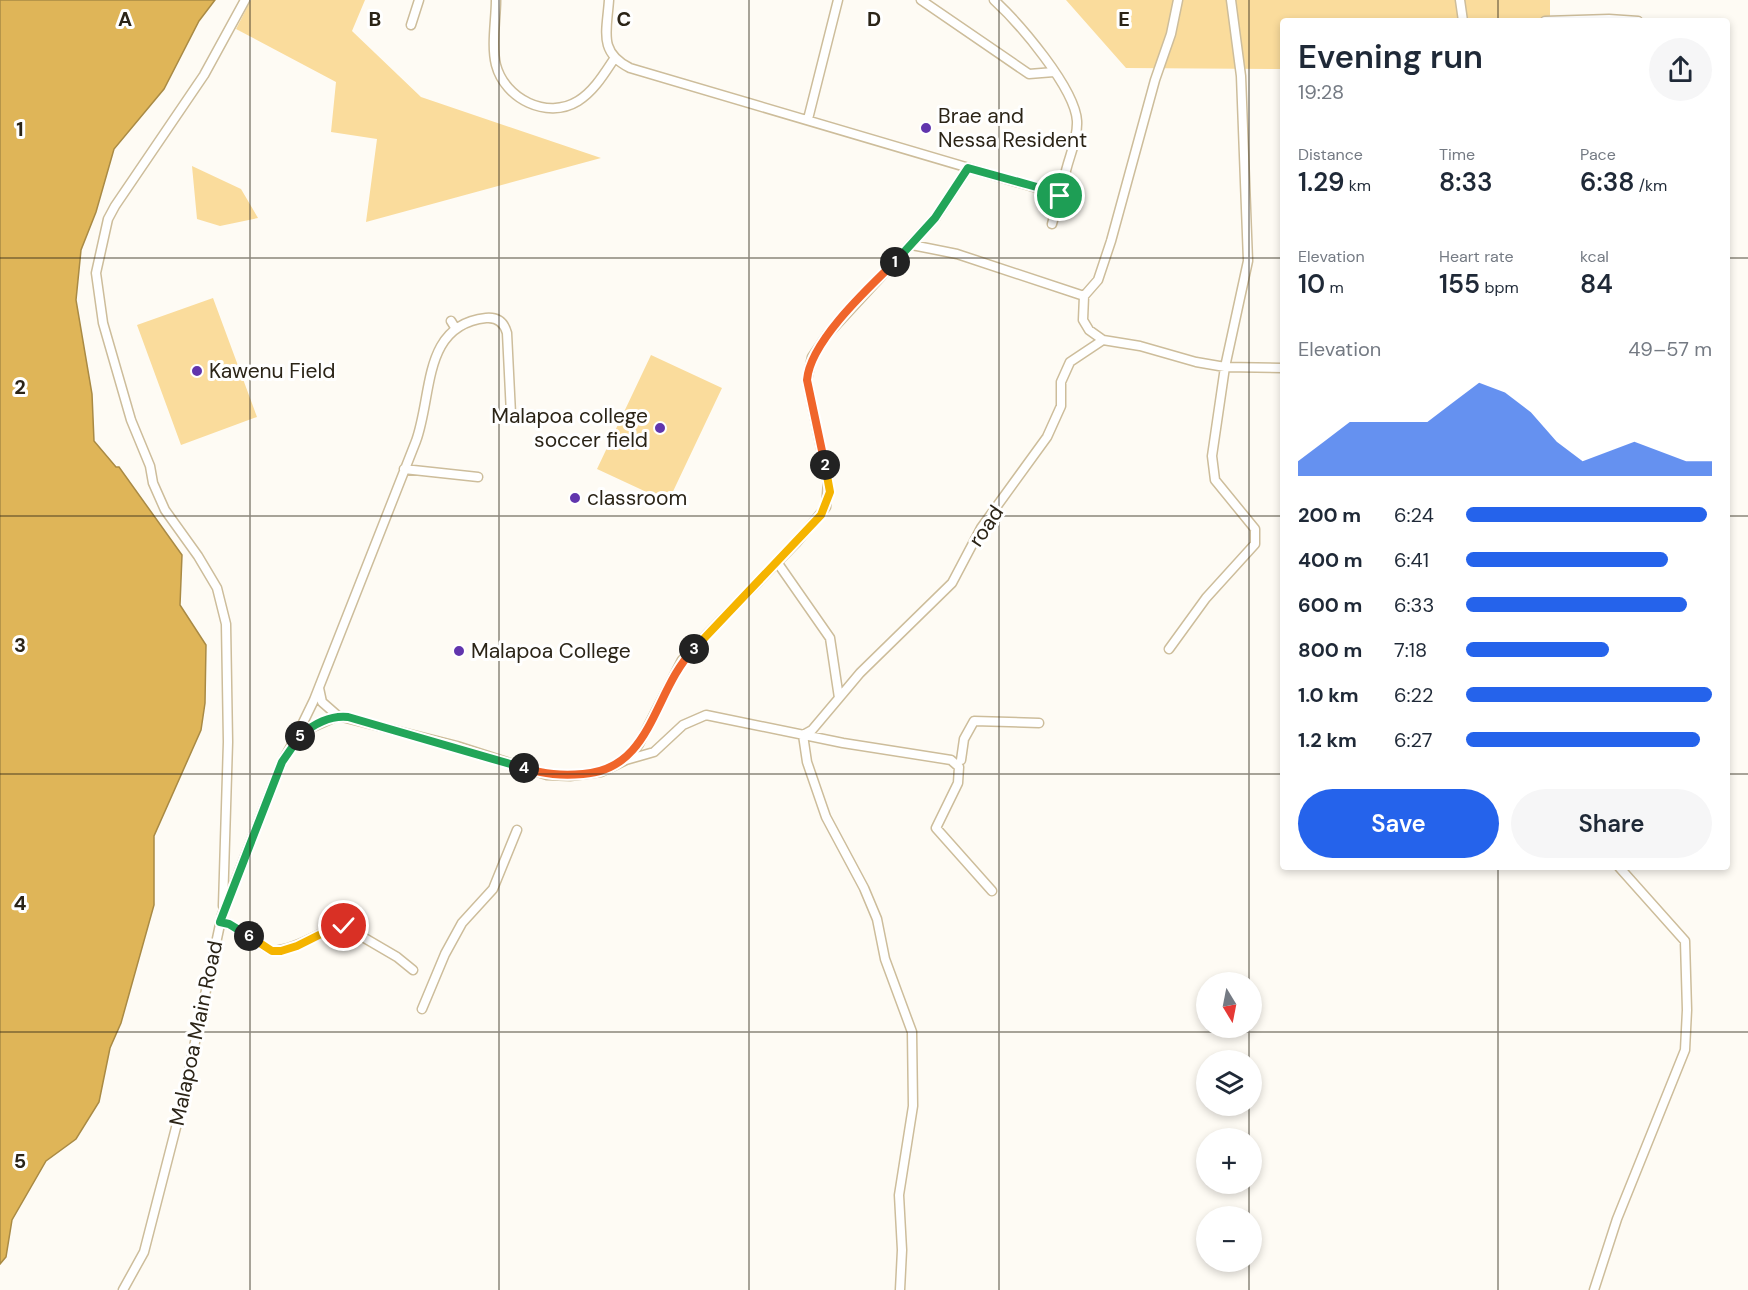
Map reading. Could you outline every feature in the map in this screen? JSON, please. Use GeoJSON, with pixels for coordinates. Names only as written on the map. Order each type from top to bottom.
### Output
{"type":"FeatureCollection","features":[{"type":"Feature","properties":{"kind":"street"},"geometry":{"type":"LineString","coordinates":[[245,0],[204,75],[108,219],[96,273],[103,323],[131,420],[150,466],[153,483],[165,510],[198,556],[217,588],[226,624],[228,754],[221,918],[272,951],[297,946],[335,927],[344,926],[397,957],[413,970]]}},
{"type":"Feature","properties":{"kind":"street"},"geometry":{"type":"LineString","coordinates":[[411,25],[419,0]]}},
{"type":"Feature","properties":{"kind":"street"},"geometry":{"type":"LineString","coordinates":[[496,0],[496,63],[504,83],[520,100],[549,108],[576,102],[594,87],[614,59]]}},
{"type":"Feature","properties":{"kind":"street"},"geometry":{"type":"LineString","coordinates":[[609,0],[607,48],[614,59],[630,68],[1044,189],[1064,180]]}},
{"type":"Feature","properties":{"kind":"street"},"geometry":{"type":"LineString","coordinates":[[808,119],[838,0]]}},
{"type":"Feature","properties":{"kind":"street"},"geometry":{"type":"LineString","coordinates":[[921,0],[1029,74],[1054,72]]}},
{"type":"Feature","properties":{"kind":"street"},"geometry":{"type":"LineString","coordinates":[[994,0],[1016,22],[1054,72],[1073,104],[1077,123],[1052,224]]}},
{"type":"Feature","properties":{"kind":"street"},"geometry":{"type":"LineString","coordinates":[[1178,0],[1171,34],[1155,80],[1111,241],[1098,280],[1084,296],[1083,320],[1089,330],[1103,340],[1225,367],[1280,368]]}},
{"type":"Feature","properties":{"kind":"street"},"geometry":{"type":"LineString","coordinates":[[1169,649],[1206,598],[1254,544],[1256,536],[1251,522],[1215,480],[1212,466],[1214,425],[1248,261],[1241,76],[1231,0]]}},
{"type":"Feature","properties":{"kind":"street"},"geometry":{"type":"LineString","coordinates":[[1460,0],[1463,18]]}},
{"type":"Feature","properties":{"kind":"street"},"geometry":{"type":"LineString","coordinates":[[626,760],[639,744],[682,660],[821,515],[829,500],[821,444],[807,380],[812,357],[827,335],[936,217],[968,168]]}},
{"type":"Feature","properties":{"kind":"street"},"geometry":{"type":"LineString","coordinates":[[912,244],[957,254],[1084,296]]}},
{"type":"Feature","properties":{"kind":"street"},"geometry":{"type":"LineString","coordinates":[[294,741],[421,426],[439,346],[453,325],[491,318],[497,319],[505,327],[511,414]]}},
{"type":"Feature","properties":{"kind":"street","name":"road"},"geometry":{"type":"LineString","coordinates":[[803,735],[812,730],[860,673],[952,583],[981,528],[1047,437],[1061,406],[1061,382],[1070,362],[1103,340]]}},
{"type":"Feature","properties":{"kind":"street"},"geometry":{"type":"LineString","coordinates":[[404,469],[478,477]]}},
{"type":"Feature","properties":{"kind":"street"},"geometry":{"type":"LineString","coordinates":[[777,562],[830,638],[839,698]]}},
{"type":"Feature","properties":{"kind":"street"},"geometry":{"type":"LineString","coordinates":[[319,683],[322,702],[338,716],[457,746],[547,775],[570,776],[601,772],[626,760],[654,752],[683,725],[706,715],[803,735],[917,753],[955,764],[959,767],[960,777],[936,828],[992,891]]}},
{"type":"Feature","properties":{"kind":"street","name":"Malapoa Main Road"},"geometry":{"type":"LineString","coordinates":[[123,1290],[144,1252],[181,1108],[221,918],[245,861],[273,782],[294,741],[316,724],[338,716]]}},
{"type":"Feature","properties":{"kind":"street"},"geometry":{"type":"LineString","coordinates":[[961,760],[964,739],[974,721],[1040,723]]}},
{"type":"Feature","properties":{"kind":"street"},"geometry":{"type":"LineString","coordinates":[[803,735],[807,762],[826,817],[864,888],[877,919],[885,959],[912,1032],[913,1106],[899,1195],[902,1250],[900,1290]]}},
{"type":"Feature","properties":{"kind":"street"},"geometry":{"type":"LineString","coordinates":[[422,1009],[445,954],[462,923],[493,889],[517,830]]}},
{"type":"Feature","properties":{"kind":"street"},"geometry":{"type":"LineString","coordinates":[[1594,1290],[1617,1219],[1685,1050],[1688,1010],[1684,941],[1622,870]]}},
{"type":"Feature","properties":{"kind":"shaded area"},"geometry":{"type":"Polygon","coordinates":[[[0,0],[215,0],[199,21],[164,89],[114,149],[96,212],[81,250],[76,300],[92,394],[94,441],[116,467],[119,467],[182,555],[180,605],[206,645],[205,703],[201,730],[154,836],[154,905],[121,1023],[110,1048],[99,1102],[76,1139],[46,1161],[12,1220],[6,1257],[0,1264],[0,0]]]}},
{"type":"Feature","properties":{"kind":"shaded area"},"geometry":{"type":"Polygon","coordinates":[[[251,0],[365,0],[352,31],[421,97],[601,158],[366,222],[377,139],[331,132],[336,82],[236,29],[251,0]]]}},
{"type":"Feature","properties":{"kind":"shaded area"},"geometry":{"type":"Polygon","coordinates":[[[1066,0],[1550,0],[1550,18],[1280,18],[1280,69],[1126,68],[1066,0]]]}},
{"type":"Feature","properties":{"kind":"shaded area"},"geometry":{"type":"Polygon","coordinates":[[[192,166],[241,189],[258,218],[220,226],[197,219],[192,166]]]}},
{"type":"Feature","properties":{"kind":"shaded area","name":"Kawenu Field"},"geometry":{"type":"Polygon","coordinates":[[[213,298],[257,417],[181,445],[137,325],[213,298]]]}},
{"type":"Feature","properties":{"kind":"shaded area","name":"Malapoa college soccer field"},"geometry":{"type":"Polygon","coordinates":[[[651,355],[722,388],[668,502],[597,469],[651,355]]]}},
{"type":"Feature","properties":{"kind":"place","name":"Brae and Nessa Resident"},"geometry":{"type":"Point","coordinates":[926,128]}},
{"type":"Feature","properties":{"kind":"place","name":"Kawenu Field"},"geometry":{"type":"Point","coordinates":[197,371]}},
{"type":"Feature","properties":{"kind":"place","name":"Malapoa college soccer field"},"geometry":{"type":"Point","coordinates":[660,428]}},
{"type":"Feature","properties":{"kind":"place","name":"classroom"},"geometry":{"type":"Point","coordinates":[575,498]}},
{"type":"Feature","properties":{"kind":"place","name":"Malapoa College"},"geometry":{"type":"Point","coordinates":[459,651]}},
{"type":"Feature","properties":{"kind":"route"},"geometry":{"type":"LineString","coordinates":[[344,926],[335,927],[297,946],[272,951],[229,924],[220,922],[245,861],[265,802],[282,762],[294,741],[316,724],[338,716],[366,721],[457,746],[547,775],[570,776],[601,772],[626,760],[639,744],[682,660],[816,522],[826,507],[830,492],[807,380],[812,357],[827,335],[935,218],[968,168],[1044,189],[1053,187],[1064,180],[1060,196]]}}]}
